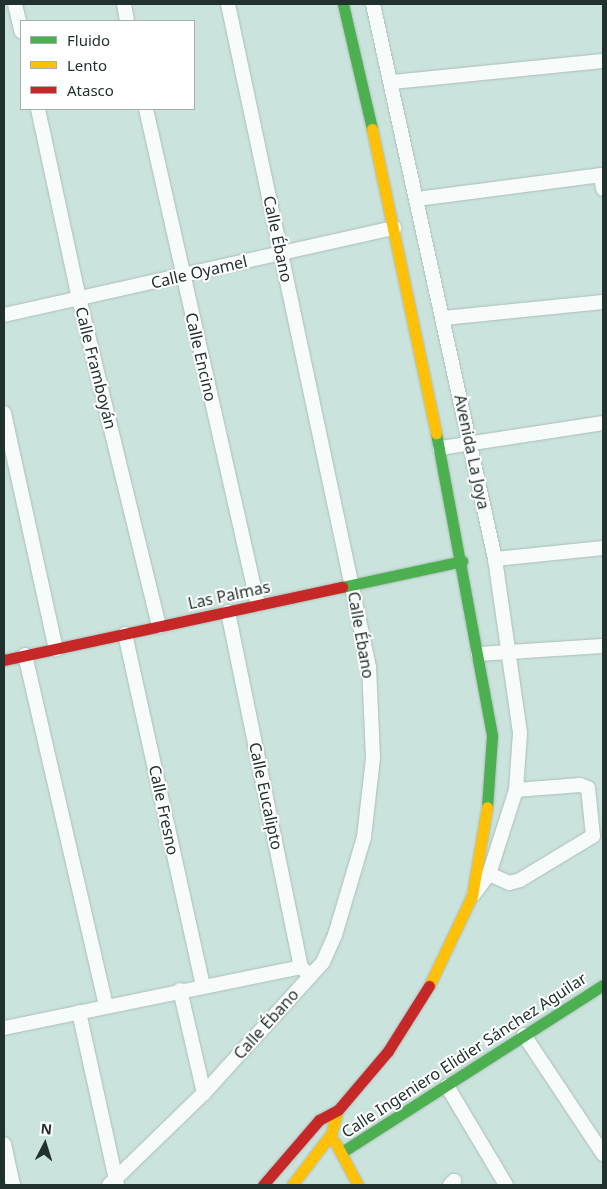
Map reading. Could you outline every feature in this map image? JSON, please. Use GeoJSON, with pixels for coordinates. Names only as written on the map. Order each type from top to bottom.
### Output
{"type":"FeatureCollection","features":[{"type":"Feature","properties":{"kind":"main road","name":"Avenida La Joya"},"geometry":{"type":"LineString","coordinates":[[263,1185],[319,1120],[338,1110],[388,1051],[426,993],[472,896],[490,790],[492,736],[462,561],[394,228],[343,4]]}},
{"type":"Feature","properties":{"kind":"main road","name":"Las Palmas"},"geometry":{"type":"LineString","coordinates":[[4,660],[462,561]]}},
{"type":"Feature","properties":{"kind":"main road","name":"Calle Ingeniero Elidier Sánchez Aguilar"},"geometry":{"type":"LineString","coordinates":[[342,1152],[603,986]]}},
{"type":"Feature","properties":{"kind":"main road","name":"Avenida La Joya"},"geometry":{"type":"LineString","coordinates":[[292,1185],[331,1134],[338,1110]]}},
{"type":"Feature","properties":{"kind":"main road"},"geometry":{"type":"LineString","coordinates":[[319,1120],[331,1134],[342,1152],[358,1185]]}},
{"type":"Feature","properties":{"kind":"street"},"geometry":{"type":"LineString","coordinates":[[15,4],[20,26]]}},
{"type":"Feature","properties":{"kind":"street"},"geometry":{"type":"LineString","coordinates":[[124,4],[128,20]]}},
{"type":"Feature","properties":{"kind":"street","name":"Calle Ébano"},"geometry":{"type":"LineString","coordinates":[[114,1184],[204,1093],[306,971],[323,962],[335,935],[364,837],[373,758],[369,667],[228,4]]}},
{"type":"Feature","properties":{"kind":"street","name":"Avenida La Joya"},"geometry":{"type":"LineString","coordinates":[[373,4],[471,441],[495,559],[510,652],[520,733],[516,790],[489,874],[472,896]]}},
{"type":"Feature","properties":{"kind":"street"},"geometry":{"type":"LineString","coordinates":[[392,82],[603,61]]}},
{"type":"Feature","properties":{"kind":"street","name":"Calle Framboyán"},"geometry":{"type":"LineString","coordinates":[[38,110],[79,298],[159,626]]}},
{"type":"Feature","properties":{"kind":"street","name":"Calle Encino"},"geometry":{"type":"LineString","coordinates":[[146,110],[258,605]]}},
{"type":"Feature","properties":{"kind":"street"},"geometry":{"type":"LineString","coordinates":[[417,199],[600,175],[603,190]]}},
{"type":"Feature","properties":{"kind":"street","name":"Calle Oyamel"},"geometry":{"type":"LineString","coordinates":[[4,315],[394,228]]}},
{"type":"Feature","properties":{"kind":"street"},"geometry":{"type":"LineString","coordinates":[[442,318],[603,302]]}},
{"type":"Feature","properties":{"kind":"street"},"geometry":{"type":"LineString","coordinates":[[4,413],[56,649]]}},
{"type":"Feature","properties":{"kind":"street"},"geometry":{"type":"LineString","coordinates":[[440,448],[471,441],[603,423]]}},
{"type":"Feature","properties":{"kind":"street"},"geometry":{"type":"LineString","coordinates":[[495,559],[603,548]]}},
{"type":"Feature","properties":{"kind":"street","name":"Calle Eucalipto"},"geometry":{"type":"LineString","coordinates":[[228,612],[306,971]]}},
{"type":"Feature","properties":{"kind":"street","name":"Calle Fresno"},"geometry":{"type":"LineString","coordinates":[[125,634],[203,986]]}},
{"type":"Feature","properties":{"kind":"street"},"geometry":{"type":"LineString","coordinates":[[478,654],[603,646]]}},
{"type":"Feature","properties":{"kind":"street"},"geometry":{"type":"LineString","coordinates":[[25,655],[106,1006]]}},
{"type":"Feature","properties":{"kind":"street"},"geometry":{"type":"LineString","coordinates":[[489,874],[509,883],[520,880],[593,836],[588,788],[580,785],[516,790]]}},
{"type":"Feature","properties":{"kind":"street"},"geometry":{"type":"LineString","coordinates":[[4,1028],[180,990],[306,971]]}},
{"type":"Feature","properties":{"kind":"street"},"geometry":{"type":"LineString","coordinates":[[180,990],[204,1093]]}},
{"type":"Feature","properties":{"kind":"street"},"geometry":{"type":"LineString","coordinates":[[79,1012],[114,1184]]}},
{"type":"Feature","properties":{"kind":"street"},"geometry":{"type":"LineString","coordinates":[[524,1035],[603,1154]]}},
{"type":"Feature","properties":{"kind":"street"},"geometry":{"type":"LineString","coordinates":[[448,1086],[506,1185]]}},
{"type":"Feature","properties":{"kind":"street"},"geometry":{"type":"LineString","coordinates":[[4,1144],[13,1185]]}},
{"type":"Feature","properties":{"kind":"traffic: fast"},"geometry":{"type":"LineString","coordinates":[[343,4],[372,129]]}},
{"type":"Feature","properties":{"kind":"traffic: fast"},"geometry":{"type":"LineString","coordinates":[[436,433],[492,736],[487,807]]}},
{"type":"Feature","properties":{"kind":"traffic: fast"},"geometry":{"type":"LineString","coordinates":[[342,587],[462,561]]}},
{"type":"Feature","properties":{"kind":"traffic: fast"},"geometry":{"type":"LineString","coordinates":[[342,1152],[603,985]]}},
{"type":"Feature","properties":{"kind":"traffic: slow"},"geometry":{"type":"LineString","coordinates":[[372,129],[436,433]]}},
{"type":"Feature","properties":{"kind":"traffic: slow"},"geometry":{"type":"LineString","coordinates":[[429,986],[472,896],[487,807]]}},
{"type":"Feature","properties":{"kind":"traffic: slow"},"geometry":{"type":"LineString","coordinates":[[292,1185],[331,1134],[338,1110]]}},
{"type":"Feature","properties":{"kind":"traffic: slow"},"geometry":{"type":"LineString","coordinates":[[335,1142],[358,1185]]}},
{"type":"Feature","properties":{"kind":"traffic: jam"},"geometry":{"type":"LineString","coordinates":[[4,660],[342,587]]}},
{"type":"Feature","properties":{"kind":"traffic: jam"},"geometry":{"type":"LineString","coordinates":[[263,1185],[319,1120],[338,1110],[388,1051],[429,986]]}}]}
